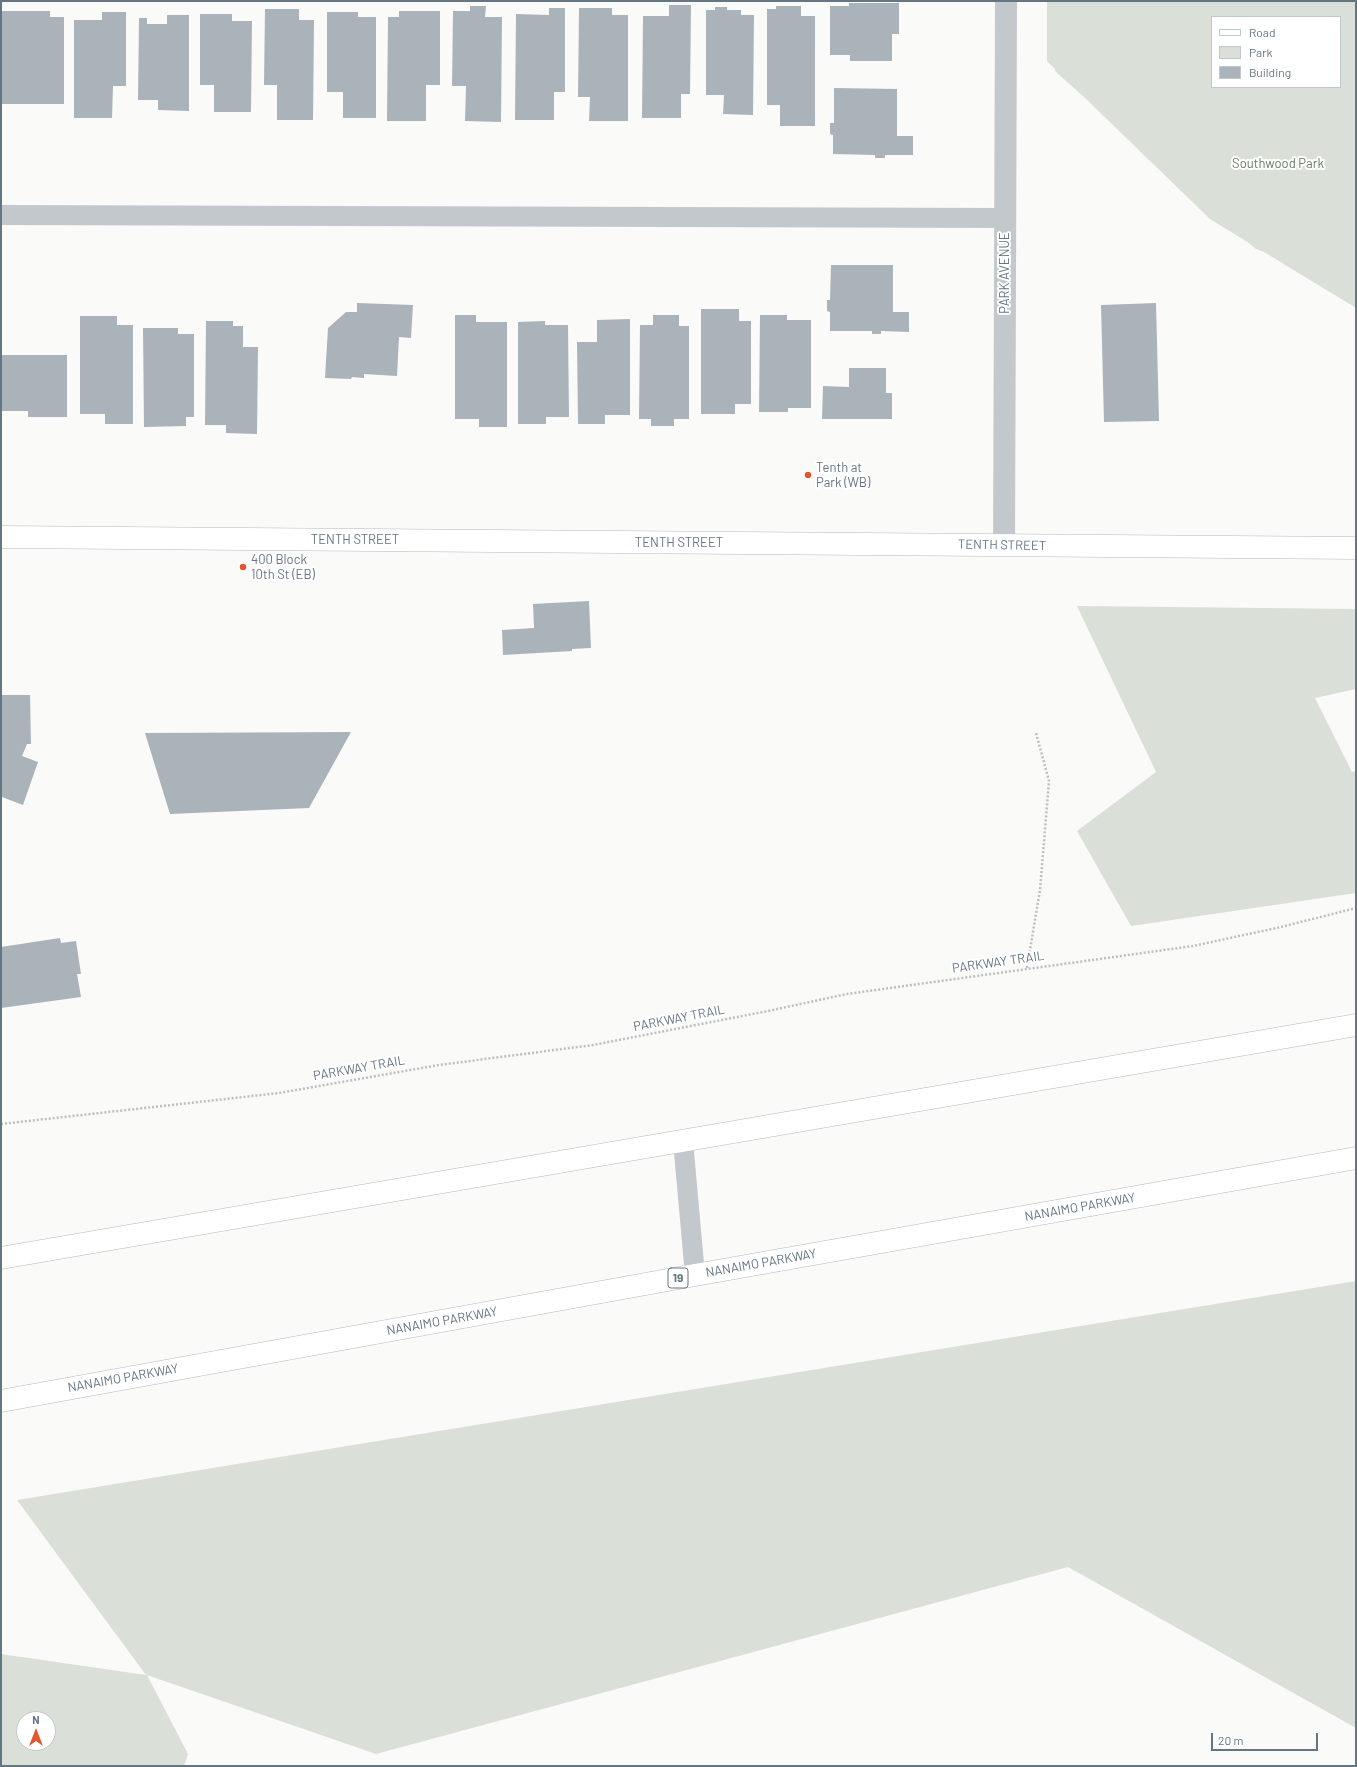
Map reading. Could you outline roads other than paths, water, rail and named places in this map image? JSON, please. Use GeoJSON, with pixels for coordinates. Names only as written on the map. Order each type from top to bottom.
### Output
{"type":"FeatureCollection","features":[{"type":"Feature","properties":{"kind":"main road","name":"TENTH STREET"},"geometry":{"type":"LineString","coordinates":[[1,537],[1356,548]]}},
{"type":"Feature","properties":{"kind":"main road"},"geometry":{"type":"LineString","coordinates":[[1,1258],[1356,1025]]}},
{"type":"Feature","properties":{"kind":"main road","name":"NANAIMO PARKWAY"},"geometry":{"type":"LineString","coordinates":[[1,1401],[695,1275],[1356,1158]]}},
{"type":"Feature","properties":{"kind":"street","name":"PARK AVENUE"},"geometry":{"type":"LineString","coordinates":[[1004,545],[1006,1]]}},
{"type":"Feature","properties":{"kind":"lane"},"geometry":{"type":"LineString","coordinates":[[1,215],[1006,218]]}},
{"type":"Feature","properties":{"kind":"lane"},"geometry":{"type":"LineString","coordinates":[[683,1141],[695,1275]]}},
{"type":"Feature","properties":{"kind":"place","name":"Tenth at Park (WB)"},"geometry":{"type":"Point","coordinates":[808,475]}},
{"type":"Feature","properties":{"kind":"place","name":"400 Block 10th St (EB)"},"geometry":{"type":"Point","coordinates":[243,567]}},
{"type":"Feature","properties":{"kind":"park label","name":"Southwood Park"},"geometry":{"type":"Point","coordinates":[1278,164]}}]}
